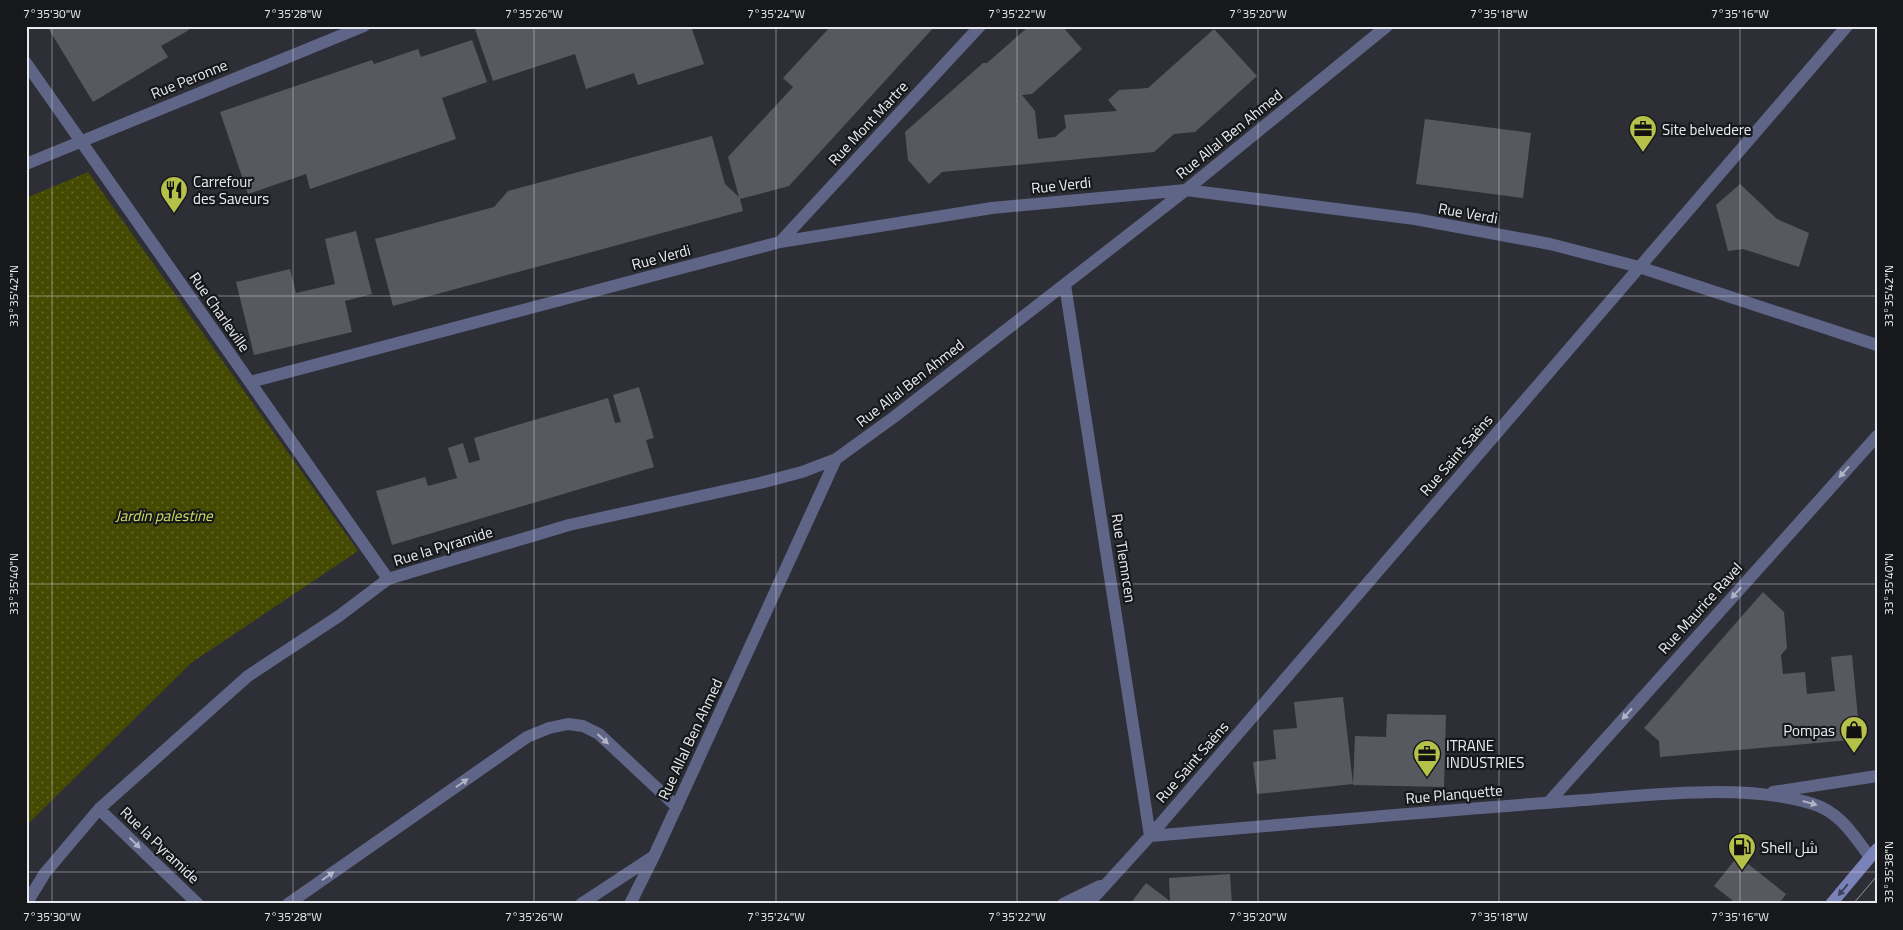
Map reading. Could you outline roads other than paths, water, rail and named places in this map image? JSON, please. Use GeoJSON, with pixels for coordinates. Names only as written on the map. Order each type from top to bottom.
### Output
{"type":"FeatureCollection","features":[{"type":"Feature","properties":{"kind":"main road"},"geometry":{"type":"LineString","coordinates":[[1831,904],[1873,853]]}},
{"type":"Feature","properties":{"kind":"street","name":"Rue Peronne"},"geometry":{"type":"LineString","coordinates":[[26,164],[364,26]]}},
{"type":"Feature","properties":{"kind":"street","name":"Rue Mont Martre"},"geometry":{"type":"LineString","coordinates":[[780,242],[980,26]]}},
{"type":"Feature","properties":{"kind":"street","name":"Rue Allal Ben Ahmed"},"geometry":{"type":"LineString","coordinates":[[630,904],[677,807],[836,458],[894,417],[1065,285],[1186,190],[1387,26]]}},
{"type":"Feature","properties":{"kind":"street","name":"Rue Saint Saëns"},"geometry":{"type":"LineString","coordinates":[[1088,904],[1150,836],[1847,26]]}},
{"type":"Feature","properties":{"kind":"street","name":"Rue Charleville"},"geometry":{"type":"LineString","coordinates":[[26,63],[388,579]]}},
{"type":"Feature","properties":{"kind":"street","name":"Rue Verdi"},"geometry":{"type":"LineString","coordinates":[[250,382],[780,242],[992,208],[1186,190],[1414,219],[1550,244],[1639,267],[1877,345]]}},
{"type":"Feature","properties":{"kind":"street","name":"Rue Tlemncen"},"geometry":{"type":"LineString","coordinates":[[1065,285],[1150,836]]}},
{"type":"Feature","properties":{"kind":"street","name":"Rue Maurice Ravel"},"geometry":{"type":"LineString","coordinates":[[1548,803],[1877,436]]}},
{"type":"Feature","properties":{"kind":"street","name":"Rue la Pyramide"},"geometry":{"type":"LineString","coordinates":[[26,904],[45,874],[99,809],[248,676],[339,616],[388,579],[570,525],[767,482],[802,472],[836,458]]}},
{"type":"Feature","properties":{"kind":"street"},"geometry":{"type":"LineString","coordinates":[[288,904],[527,737],[549,728],[568,724],[583,726],[599,734],[677,807]]}},
{"type":"Feature","properties":{"kind":"street","name":"Rue Planquette"},"geometry":{"type":"LineString","coordinates":[[1150,836],[1672,794],[1762,794],[1877,776]]}},
{"type":"Feature","properties":{"kind":"street","name":"Rue Planquette"},"geometry":{"type":"LineString","coordinates":[[1762,794],[1804,801],[1825,808],[1836,815],[1873,853]]}},
{"type":"Feature","properties":{"kind":"street","name":"Rue la Pyramide"},"geometry":{"type":"LineString","coordinates":[[99,809],[198,904]]}},
{"type":"Feature","properties":{"kind":"street"},"geometry":{"type":"LineString","coordinates":[[581,904],[654,856]]}},
{"type":"Feature","properties":{"kind":"street"},"geometry":{"type":"LineString","coordinates":[[1063,904],[1107,883]]}},
{"type":"Feature","properties":{"kind":"tram line"},"geometry":{"type":"LineString","coordinates":[[1853,904],[1877,876]]}},
{"type":"Feature","properties":{"kind":"place","name":"Site belvedere"},"geometry":{"type":"Point","coordinates":[1643,153]}},
{"type":"Feature","properties":{"kind":"place","name":"Carrefour des Saveurs"},"geometry":{"type":"Point","coordinates":[174,214]}},
{"type":"Feature","properties":{"kind":"place","name":"Pompas"},"geometry":{"type":"Point","coordinates":[1854,754]}},
{"type":"Feature","properties":{"kind":"place","name":"ITRANE INDUSTRIES"},"geometry":{"type":"Point","coordinates":[1427,778]}},
{"type":"Feature","properties":{"kind":"place","name":"Shell شل"},"geometry":{"type":"Point","coordinates":[1742,871]}},
{"type":"Feature","properties":{"kind":"park label","name":"Jardin palestine"},"geometry":{"type":"Point","coordinates":[164,515]}}]}
